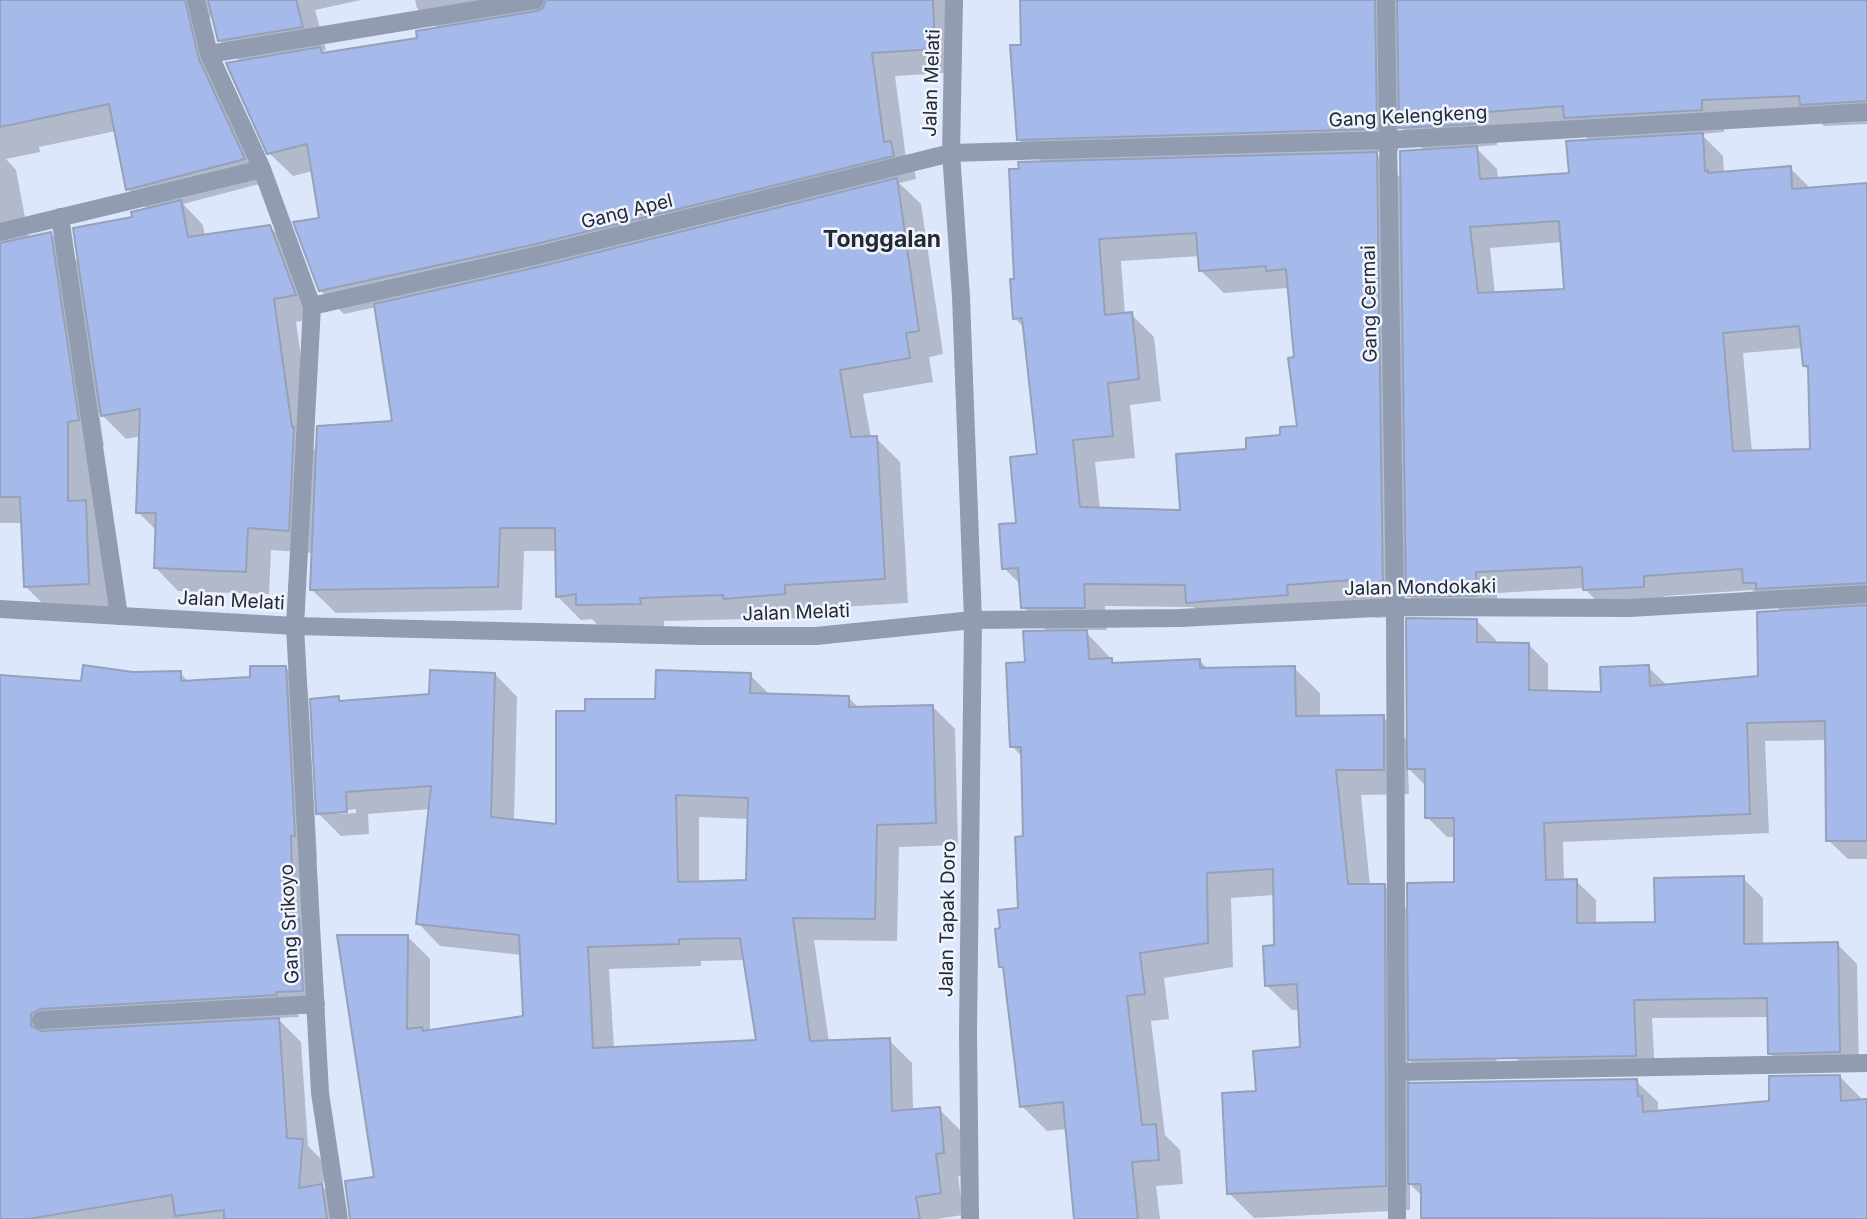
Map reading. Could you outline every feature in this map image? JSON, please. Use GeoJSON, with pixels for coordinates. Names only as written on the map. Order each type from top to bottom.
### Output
{"type":"FeatureCollection","features":[{"type":"Feature","properties":{"kind":"street"},"geometry":{"type":"LineString","coordinates":[[196,0],[209,54],[262,169],[312,306]]}},
{"type":"Feature","properties":{"kind":"street"},"geometry":{"type":"LineString","coordinates":[[209,54],[535,0]]}},
{"type":"Feature","properties":{"kind":"street","name":"Jalan Melati"},"geometry":{"type":"LineString","coordinates":[[0,609],[295,626],[816,636],[973,620],[961,296],[951,153],[954,0]]}},
{"type":"Feature","properties":{"kind":"street","name":"Gang Cermai"},"geometry":{"type":"LineString","coordinates":[[1386,0],[1395,607],[1398,1219]]}},
{"type":"Feature","properties":{"kind":"street","name":"Gang Kelengkeng"},"geometry":{"type":"LineString","coordinates":[[951,153],[1388,140],[1867,112]]}},
{"type":"Feature","properties":{"kind":"street","name":"Gang Apel"},"geometry":{"type":"LineString","coordinates":[[312,306],[539,255],[951,153]]}},
{"type":"Feature","properties":{"kind":"street"},"geometry":{"type":"LineString","coordinates":[[0,232],[262,169]]}},
{"type":"Feature","properties":{"kind":"street"},"geometry":{"type":"LineString","coordinates":[[60,217],[119,616]]}},
{"type":"Feature","properties":{"kind":"street","name":"Gang Srikoyo"},"geometry":{"type":"LineString","coordinates":[[312,306],[295,626],[320,1094],[339,1219]]}},
{"type":"Feature","properties":{"kind":"street","name":"Jalan Mondokaki"},"geometry":{"type":"LineString","coordinates":[[973,620],[1180,618],[1395,607],[1630,608],[1867,594]]}},
{"type":"Feature","properties":{"kind":"street","name":"Jalan Tapak Doro"},"geometry":{"type":"LineString","coordinates":[[970,1219],[968,1032],[973,620]]}},
{"type":"Feature","properties":{"kind":"street"},"geometry":{"type":"LineString","coordinates":[[41,1020],[316,1004]]}},
{"type":"Feature","properties":{"kind":"street"},"geometry":{"type":"LineString","coordinates":[[1398,1072],[1867,1063]]}},
{"type":"Feature","properties":{"kind":"building"},"geometry":{"type":"Polygon","coordinates":[[[0,0],[185,0],[199,59],[245,159],[126,190],[109,104],[0,127],[0,0]]]}},
{"type":"Feature","properties":{"kind":"building"},"geometry":{"type":"Polygon","coordinates":[[[208,0],[296,0],[303,27],[218,41],[208,0]]]}},
{"type":"Feature","properties":{"kind":"building"},"geometry":{"type":"Polygon","coordinates":[[[546,0],[933,0],[935,49],[872,53],[884,142],[891,141],[894,156],[536,244],[319,291],[293,222],[319,218],[307,144],[267,154],[226,63],[320,47],[322,53],[417,38],[416,31],[537,11],[543,8],[546,0]]]}},
{"type":"Feature","properties":{"kind":"building"},"geometry":{"type":"Polygon","coordinates":[[[1020,0],[1375,0],[1377,129],[1017,140],[1010,45],[1021,45],[1020,0]]]}},
{"type":"Feature","properties":{"kind":"building"},"geometry":{"type":"Polygon","coordinates":[[[1397,0],[1867,0],[1867,101],[1800,105],[1799,96],[1702,100],[1702,110],[1564,118],[1563,106],[1474,113],[1475,124],[1399,128],[1397,0]]]}},
{"type":"Feature","properties":{"kind":"building"},"geometry":{"type":"Polygon","coordinates":[[[1703,133],[1705,171],[1708,170],[1708,173],[1791,166],[1792,189],[1867,183],[1867,583],[1756,589],[1756,583],[1743,583],[1742,569],[1644,576],[1644,587],[1583,590],[1582,567],[1476,572],[1477,596],[1406,596],[1400,151],[1477,146],[1480,179],[1569,173],[1566,141],[1703,133]],[[1559,221],[1470,227],[1478,293],[1564,289],[1559,221]],[[1799,326],[1723,333],[1733,451],[1810,449],[1808,366],[1803,366],[1799,326]]]}},
{"type":"Feature","properties":{"kind":"building"},"geometry":{"type":"Polygon","coordinates":[[[1377,152],[1383,594],[1352,596],[1351,580],[1287,585],[1288,595],[1186,603],[1185,585],[1084,584],[1085,608],[1021,608],[1018,568],[1002,569],[999,524],[1016,523],[1010,457],[1037,454],[1022,318],[1013,319],[1010,279],[1014,279],[1009,169],[1019,169],[1018,162],[1377,152]],[[1196,233],[1099,239],[1105,315],[1132,312],[1139,379],[1108,383],[1113,436],[1073,440],[1080,507],[1180,510],[1176,454],[1246,449],[1246,438],[1280,435],[1280,427],[1297,426],[1288,358],[1294,357],[1286,269],[1266,271],[1266,266],[1199,271],[1196,233]]]}},
{"type":"Feature","properties":{"kind":"building"},"geometry":{"type":"Polygon","coordinates":[[[897,178],[919,331],[906,333],[910,358],[840,370],[851,437],[877,436],[885,579],[785,585],[785,594],[724,599],[723,595],[640,598],[641,604],[576,605],[576,594],[556,597],[555,528],[500,528],[498,587],[310,590],[317,426],[392,421],[374,304],[542,266],[897,178]]]}},
{"type":"Feature","properties":{"kind":"building"},"geometry":{"type":"Polygon","coordinates":[[[181,200],[188,237],[270,225],[296,295],[274,299],[294,427],[289,531],[248,528],[246,572],[154,568],[156,513],[136,513],[140,409],[101,416],[73,228],[132,217],[131,212],[181,200]]]}},
{"type":"Feature","properties":{"kind":"building"},"geometry":{"type":"Polygon","coordinates":[[[51,232],[79,420],[68,422],[68,501],[86,500],[89,584],[24,587],[20,497],[0,497],[0,243],[51,232]]]}},
{"type":"Feature","properties":{"kind":"building"},"geometry":{"type":"Polygon","coordinates":[[[1867,605],[1867,841],[1826,841],[1825,721],[1747,723],[1750,814],[1544,823],[1546,880],[1577,879],[1577,923],[1655,922],[1654,878],[1744,876],[1744,944],[1838,942],[1840,1052],[1768,1054],[1767,998],[1634,1000],[1636,1056],[1408,1060],[1407,883],[1454,882],[1454,818],[1425,818],[1425,769],[1407,769],[1406,618],[1477,619],[1477,642],[1529,643],[1529,690],[1601,692],[1600,667],[1649,665],[1650,686],[1758,676],[1757,612],[1867,605]]]}},
{"type":"Feature","properties":{"kind":"building"},"geometry":{"type":"Polygon","coordinates":[[[1087,630],[1089,659],[1112,658],[1112,663],[1200,659],[1200,668],[1295,666],[1296,716],[1384,715],[1384,770],[1336,770],[1348,884],[1385,884],[1386,1186],[1227,1194],[1222,1093],[1256,1091],[1253,1051],[1300,1047],[1297,984],[1265,986],[1263,946],[1274,945],[1273,869],[1207,873],[1208,943],[1140,953],[1145,994],[1127,996],[1142,1125],[1156,1124],[1159,1160],[1132,1162],[1138,1219],[1074,1219],[1063,1102],[1020,1107],[1003,967],[999,967],[995,929],[1000,928],[998,910],[1018,908],[1015,837],[1023,836],[1021,747],[1010,747],[1006,663],[1025,662],[1023,631],[1087,630]]]}},
{"type":"Feature","properties":{"kind":"building"},"geometry":{"type":"Polygon","coordinates":[[[83,665],[133,672],[181,671],[181,681],[250,677],[250,666],[286,666],[295,836],[291,836],[293,919],[299,918],[303,991],[276,992],[277,995],[40,1009],[31,1014],[31,1026],[42,1031],[279,1018],[287,1138],[303,1139],[299,1188],[322,1184],[327,1219],[224,1219],[224,1210],[175,1216],[172,1195],[28,1219],[0,1219],[0,675],[81,681],[83,665]]]}},
{"type":"Feature","properties":{"kind":"building"},"geometry":{"type":"Polygon","coordinates":[[[430,670],[495,673],[491,817],[556,824],[556,711],[585,711],[585,699],[655,699],[656,670],[751,673],[750,693],[849,696],[849,707],[933,705],[936,823],[877,825],[875,919],[793,918],[810,1041],[890,1038],[892,1111],[940,1107],[944,1153],[936,1154],[941,1193],[916,1197],[920,1219],[350,1219],[345,1181],[374,1177],[337,935],[408,935],[407,1029],[422,1027],[423,1031],[523,1016],[519,935],[416,924],[431,786],[346,792],[347,812],[316,814],[310,699],[339,696],[339,701],[429,694],[430,670]],[[676,795],[678,882],[746,880],[748,798],[676,795]],[[740,938],[679,939],[679,944],[588,947],[593,1048],[756,1040],[740,938]]]}},
{"type":"Feature","properties":{"kind":"building"},"geometry":{"type":"Polygon","coordinates":[[[1840,1075],[1841,1101],[1867,1099],[1867,1219],[1421,1218],[1421,1184],[1408,1184],[1408,1083],[1637,1079],[1643,1112],[1769,1101],[1769,1076],[1840,1075]]]}},
{"type":"Feature","properties":{"kind":"district","name":"Tonggalan"},"geometry":{"type":"Point","coordinates":[882,240]}}]}
